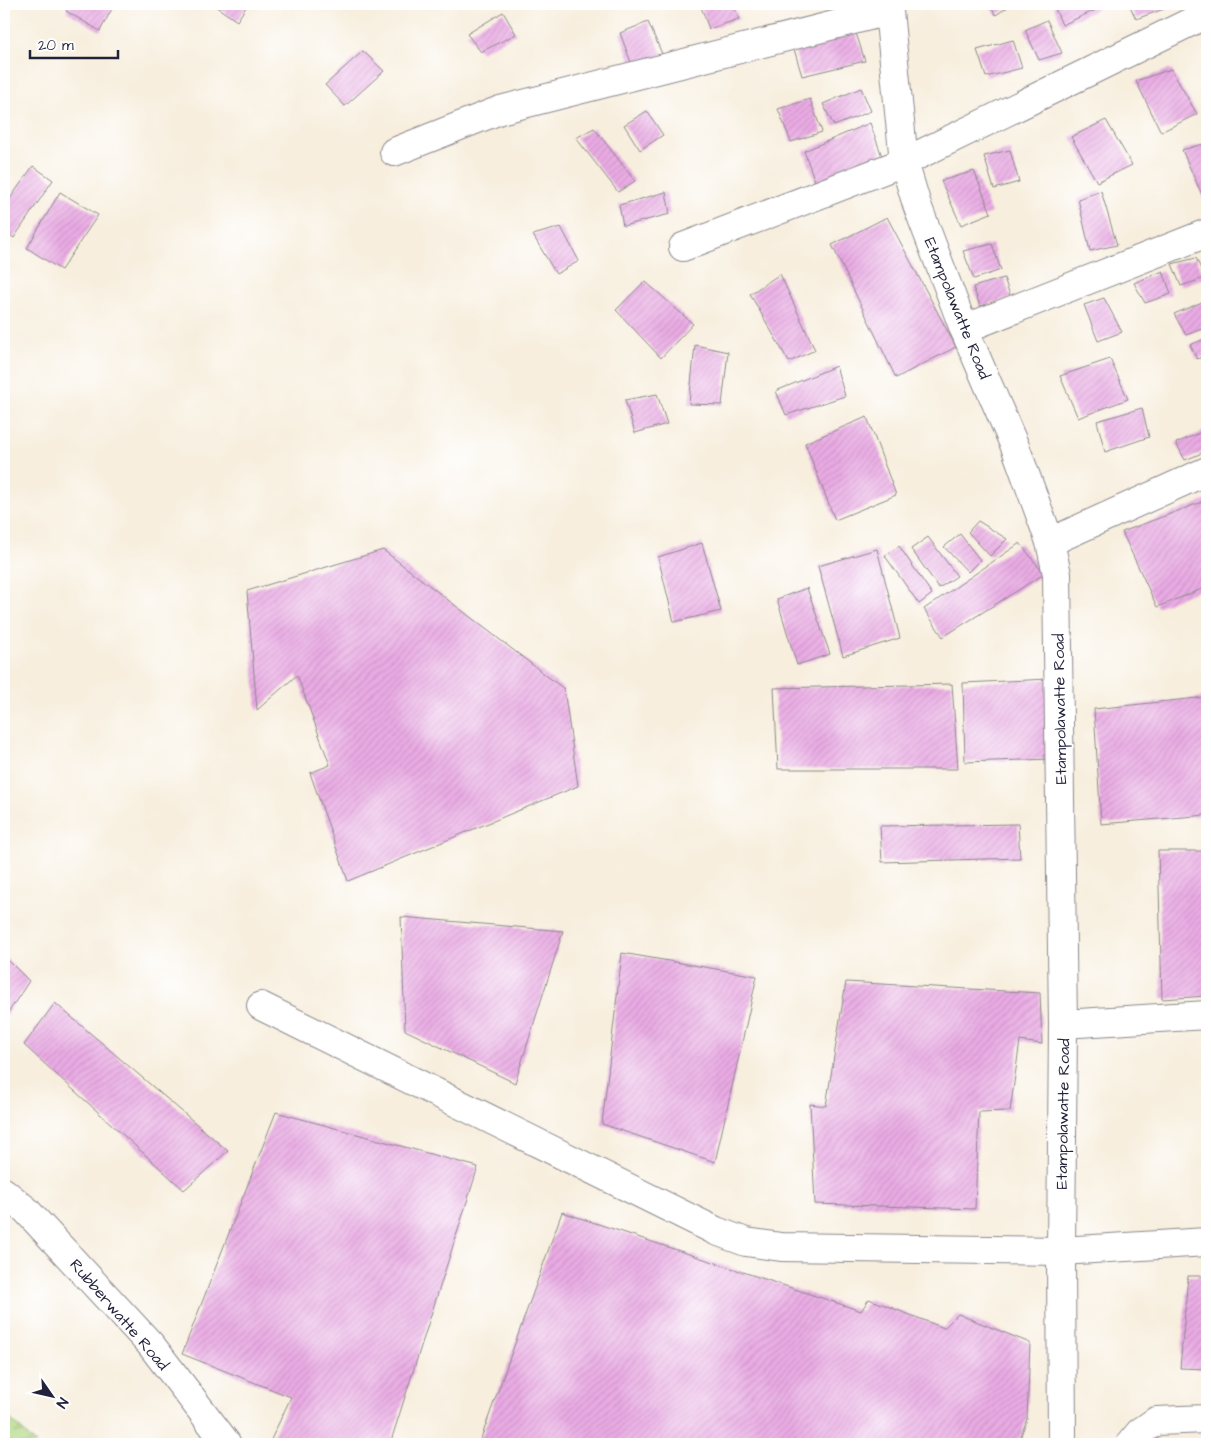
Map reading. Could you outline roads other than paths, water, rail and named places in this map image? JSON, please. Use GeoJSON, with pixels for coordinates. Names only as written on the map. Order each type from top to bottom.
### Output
{"type":"FeatureCollection","features":[{"type":"Feature","properties":{"kind":"street"},"geometry":{"type":"LineString","coordinates":[[394,152],[500,110],[888,7]]}},
{"type":"Feature","properties":{"kind":"street","name":"Etampolawatte Road"},"geometry":{"type":"LineString","coordinates":[[888,7],[904,162],[964,329],[1016,449],[1050,542],[1057,574],[1064,1024],[1061,1251],[1062,1444]]}},
{"type":"Feature","properties":{"kind":"street"},"geometry":{"type":"LineString","coordinates":[[683,247],[904,162],[1207,14]]}},
{"type":"Feature","properties":{"kind":"street"},"geometry":{"type":"LineString","coordinates":[[964,329],[1207,233]]}},
{"type":"Feature","properties":{"kind":"street"},"geometry":{"type":"LineString","coordinates":[[1050,542],[1207,471]]}},
{"type":"Feature","properties":{"kind":"street"},"geometry":{"type":"LineString","coordinates":[[261,1006],[716,1231],[746,1242],[781,1247],[1061,1251],[1207,1242]]}},
{"type":"Feature","properties":{"kind":"street"},"geometry":{"type":"LineString","coordinates":[[1064,1024],[1207,1015]]}},
{"type":"Feature","properties":{"kind":"street","name":"Rubberwatte Road"},"geometry":{"type":"LineString","coordinates":[[4,1192],[26,1210],[150,1345],[227,1444]]}},
{"type":"Feature","properties":{"kind":"street"},"geometry":{"type":"LineString","coordinates":[[1130,1444],[1140,1432],[1156,1421],[1207,1419]]}}]}
